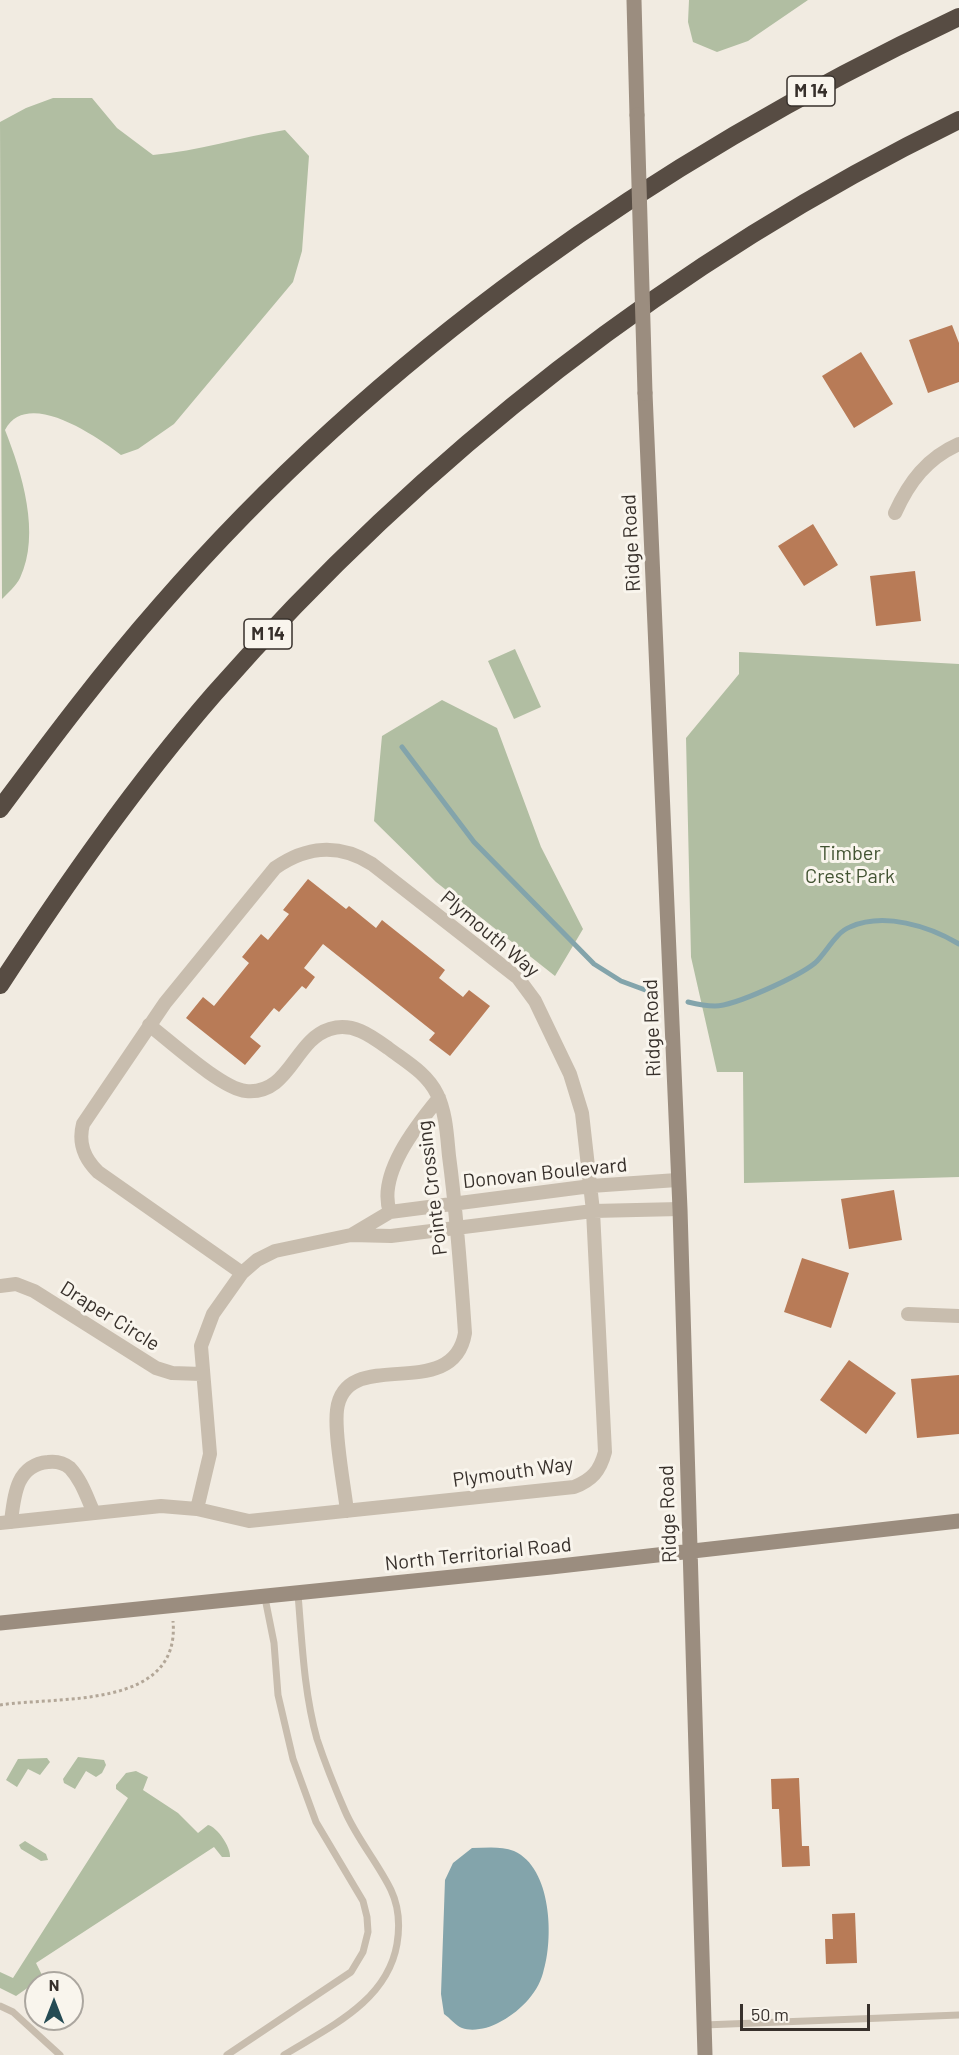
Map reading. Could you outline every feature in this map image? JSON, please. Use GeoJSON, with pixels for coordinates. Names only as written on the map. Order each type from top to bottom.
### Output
{"type":"FeatureCollection","features":[{"type":"Feature","properties":{"kind":"highway","name":"M 14"},"geometry":{"type":"LineString","coordinates":[[0,809],[105,670],[206,555],[283,477],[417,356],[550,252],[668,174],[815,89],[959,17]]}},
{"type":"Feature","properties":{"kind":"highway","name":"M 14"},"geometry":{"type":"LineString","coordinates":[[0,985],[101,836],[212,697],[323,577],[435,470],[513,406],[659,294],[774,219],[871,164],[959,120]]}},
{"type":"Feature","properties":{"kind":"street","name":"Ridge Road"},"geometry":{"type":"LineString","coordinates":[[634,0],[645,393],[680,1209],[705,2055]]}},
{"type":"Feature","properties":{"kind":"street"},"geometry":{"type":"LineString","coordinates":[[895,513],[908,486],[929,463],[959,444]]}},
{"type":"Feature","properties":{"kind":"street","name":"Plymouth Way"},"geometry":{"type":"LineString","coordinates":[[197,1509],[249,1521],[574,1487],[588,1481],[597,1473],[604,1452],[591,1186],[582,1113],[573,1083],[529,989],[372,864],[352,854],[330,849],[311,850],[290,858],[275,868],[149,1025],[87,1117],[81,1131],[84,1153],[98,1172],[242,1273]]}},
{"type":"Feature","properties":{"kind":"street","name":"Pointe Crossing"},"geometry":{"type":"LineString","coordinates":[[149,1025],[229,1087],[248,1092],[262,1090],[277,1083],[312,1041],[327,1030],[340,1027],[361,1030],[421,1073],[439,1098],[444,1115],[455,1202],[465,1333],[463,1346],[450,1363],[438,1369],[370,1377],[347,1389],[340,1400],[337,1418],[347,1511]]}},
{"type":"Feature","properties":{"kind":"street"},"geometry":{"type":"LineString","coordinates":[[390,1212],[386,1199],[387,1183],[417,1125],[439,1098]]}},
{"type":"Feature","properties":{"kind":"street","name":"Donovan Boulevard"},"geometry":{"type":"LineString","coordinates":[[351,1235],[390,1212],[591,1186],[678,1180]]}},
{"type":"Feature","properties":{"kind":"street","name":"Donovan Boulevard"},"geometry":{"type":"LineString","coordinates":[[197,1509],[210,1454],[201,1346],[206,1326],[242,1273],[257,1260],[275,1251],[351,1235],[391,1236],[593,1211],[680,1209]]}},
{"type":"Feature","properties":{"kind":"street","name":"Draper Circle"},"geometry":{"type":"LineString","coordinates":[[0,1286],[15,1284],[34,1291],[156,1368],[172,1373],[202,1374]]}},
{"type":"Feature","properties":{"kind":"street"},"geometry":{"type":"LineString","coordinates":[[908,1314],[959,1316]]}},
{"type":"Feature","properties":{"kind":"street"},"geometry":{"type":"LineString","coordinates":[[94,1513],[80,1480],[68,1466],[55,1461],[37,1463],[23,1473],[15,1488],[5,1523],[161,1506],[197,1509]]}},
{"type":"Feature","properties":{"kind":"street","name":"North Territorial Road"},"geometry":{"type":"LineString","coordinates":[[0,1623],[172,1608],[959,1521]]}},
{"type":"Feature","properties":{"kind":"lane"},"geometry":{"type":"LineString","coordinates":[[284,2055],[346,2016],[373,1994],[389,1972],[398,1936],[398,1912],[391,1891],[346,1813],[318,1739],[309,1696],[298,1594]]}},
{"type":"Feature","properties":{"kind":"lane"},"geometry":{"type":"LineString","coordinates":[[227,2055],[351,1972],[363,1952],[368,1932],[363,1901],[316,1822],[293,1759],[278,1695],[274,1643],[265,1598]]}},
{"type":"Feature","properties":{"kind":"lane"},"geometry":{"type":"LineString","coordinates":[[0,2006],[13,2012],[60,2055]]}},
{"type":"Feature","properties":{"kind":"lane"},"geometry":{"type":"LineString","coordinates":[[704,2025],[959,2015]]}},
{"type":"Feature","properties":{"kind":"path"},"geometry":{"type":"LineString","coordinates":[[0,1705],[95,1696],[129,1688],[154,1677],[169,1657],[174,1634],[172,1608]]}},
{"type":"Feature","properties":{"kind":"green space"},"geometry":{"type":"Polygon","coordinates":[[[689,0],[808,0],[748,41],[717,52],[693,42],[688,22],[689,0]]]}},
{"type":"Feature","properties":{"kind":"green space"},"geometry":{"type":"Polygon","coordinates":[[[53,98],[92,98],[117,128],[153,155],[285,130],[309,156],[302,251],[293,282],[174,424],[138,449],[121,455],[79,428],[45,414],[29,414],[15,418],[5,430],[23,484],[29,523],[29,542],[20,578],[2,599],[0,122],[26,108],[53,98]]]}},
{"type":"Feature","properties":{"kind":"green space"},"geometry":{"type":"Polygon","coordinates":[[[515,649],[541,707],[514,719],[488,661],[515,649]]]}},
{"type":"Feature","properties":{"kind":"green space","name":"Timber Crest Park"},"geometry":{"type":"Polygon","coordinates":[[[739,652],[959,664],[959,1177],[744,1183],[743,1072],[717,1072],[691,957],[686,738],[739,674],[739,652]]]}},
{"type":"Feature","properties":{"kind":"green space"},"geometry":{"type":"Polygon","coordinates":[[[442,700],[497,728],[541,847],[583,929],[555,976],[436,882],[374,821],[382,736],[442,700]]]}},
{"type":"Feature","properties":{"kind":"green space"},"geometry":{"type":"Polygon","coordinates":[[[78,1757],[104,1760],[106,1765],[102,1773],[96,1777],[86,1771],[75,1789],[64,1783],[63,1779],[78,1757]]]}},
{"type":"Feature","properties":{"kind":"green space"},"geometry":{"type":"Polygon","coordinates":[[[47,1758],[50,1762],[40,1775],[28,1769],[17,1787],[6,1780],[18,1759],[47,1758]]]}},
{"type":"Feature","properties":{"kind":"green space"},"geometry":{"type":"Polygon","coordinates":[[[136,1771],[148,1777],[143,1790],[178,1813],[198,1833],[208,1825],[215,1829],[226,1843],[230,1857],[222,1857],[214,1847],[36,1963],[40,1971],[24,1971],[24,1990],[16,1996],[0,1988],[0,1972],[13,1978],[128,1798],[116,1789],[116,1785],[126,1773],[136,1771]]]}},
{"type":"Feature","properties":{"kind":"green space"},"geometry":{"type":"Polygon","coordinates":[[[25,1841],[46,1854],[48,1860],[41,1861],[21,1849],[19,1845],[25,1841]]]}},
{"type":"Feature","properties":{"kind":"water"},"geometry":{"type":"Polygon","coordinates":[[[472,1848],[509,1849],[527,1860],[536,1872],[543,1888],[549,1924],[543,1973],[531,1996],[505,2019],[481,2029],[471,2030],[460,2027],[444,2014],[441,1994],[445,1880],[453,1863],[472,1848]]]}},
{"type":"Feature","properties":{"kind":"building"},"geometry":{"type":"Polygon","coordinates":[[[952,325],[959,343],[959,382],[928,393],[909,340],[952,325]]]}},
{"type":"Feature","properties":{"kind":"building"},"geometry":{"type":"Polygon","coordinates":[[[861,352],[893,404],[854,428],[822,376],[861,352]]]}},
{"type":"Feature","properties":{"kind":"building"},"geometry":{"type":"Polygon","coordinates":[[[813,524],[838,565],[804,586],[778,546],[813,524]]]}},
{"type":"Feature","properties":{"kind":"building"},"geometry":{"type":"Polygon","coordinates":[[[915,571],[921,621],[876,626],[870,576],[915,571]]]}},
{"type":"Feature","properties":{"kind":"building"},"geometry":{"type":"Polygon","coordinates":[[[308,879],[346,909],[349,906],[376,928],[382,920],[445,970],[439,978],[463,997],[469,990],[490,1006],[450,1056],[429,1040],[435,1033],[323,944],[304,968],[315,977],[306,989],[302,986],[279,1012],[274,1008],[250,1037],[261,1046],[245,1065],[186,1018],[203,997],[214,1006],[249,963],[242,957],[261,934],[268,940],[289,914],[283,910],[308,879]]]}},
{"type":"Feature","properties":{"kind":"building"},"geometry":{"type":"Polygon","coordinates":[[[894,1190],[902,1240],[849,1249],[841,1199],[894,1190]]]}},
{"type":"Feature","properties":{"kind":"building"},"geometry":{"type":"Polygon","coordinates":[[[802,1258],[849,1273],[831,1328],[784,1312],[802,1258]]]}},
{"type":"Feature","properties":{"kind":"building"},"geometry":{"type":"Polygon","coordinates":[[[849,1360],[896,1393],[866,1434],[820,1400],[849,1360]]]}},
{"type":"Feature","properties":{"kind":"building"},"geometry":{"type":"Polygon","coordinates":[[[959,1375],[959,1434],[917,1438],[911,1379],[959,1375]]]}},
{"type":"Feature","properties":{"kind":"building"},"geometry":{"type":"Polygon","coordinates":[[[799,1778],[802,1846],[809,1846],[810,1866],[782,1867],[779,1809],[772,1809],[771,1779],[799,1778]]]}},
{"type":"Feature","properties":{"kind":"building"},"geometry":{"type":"Polygon","coordinates":[[[855,1913],[857,1963],[826,1964],[825,1939],[833,1939],[832,1914],[855,1913]]]}},
{"type":"Feature","properties":{"kind":"waterway"},"geometry":{"type":"LineString","coordinates":[[402,747],[474,842],[594,964],[621,981],[648,991]]}},
{"type":"Feature","properties":{"kind":"waterway"},"geometry":{"type":"LineString","coordinates":[[688,1002],[708,1006],[724,1005],[767,989],[807,969],[819,959],[840,933],[863,923],[877,921],[906,923],[947,937],[959,944]]}}]}
